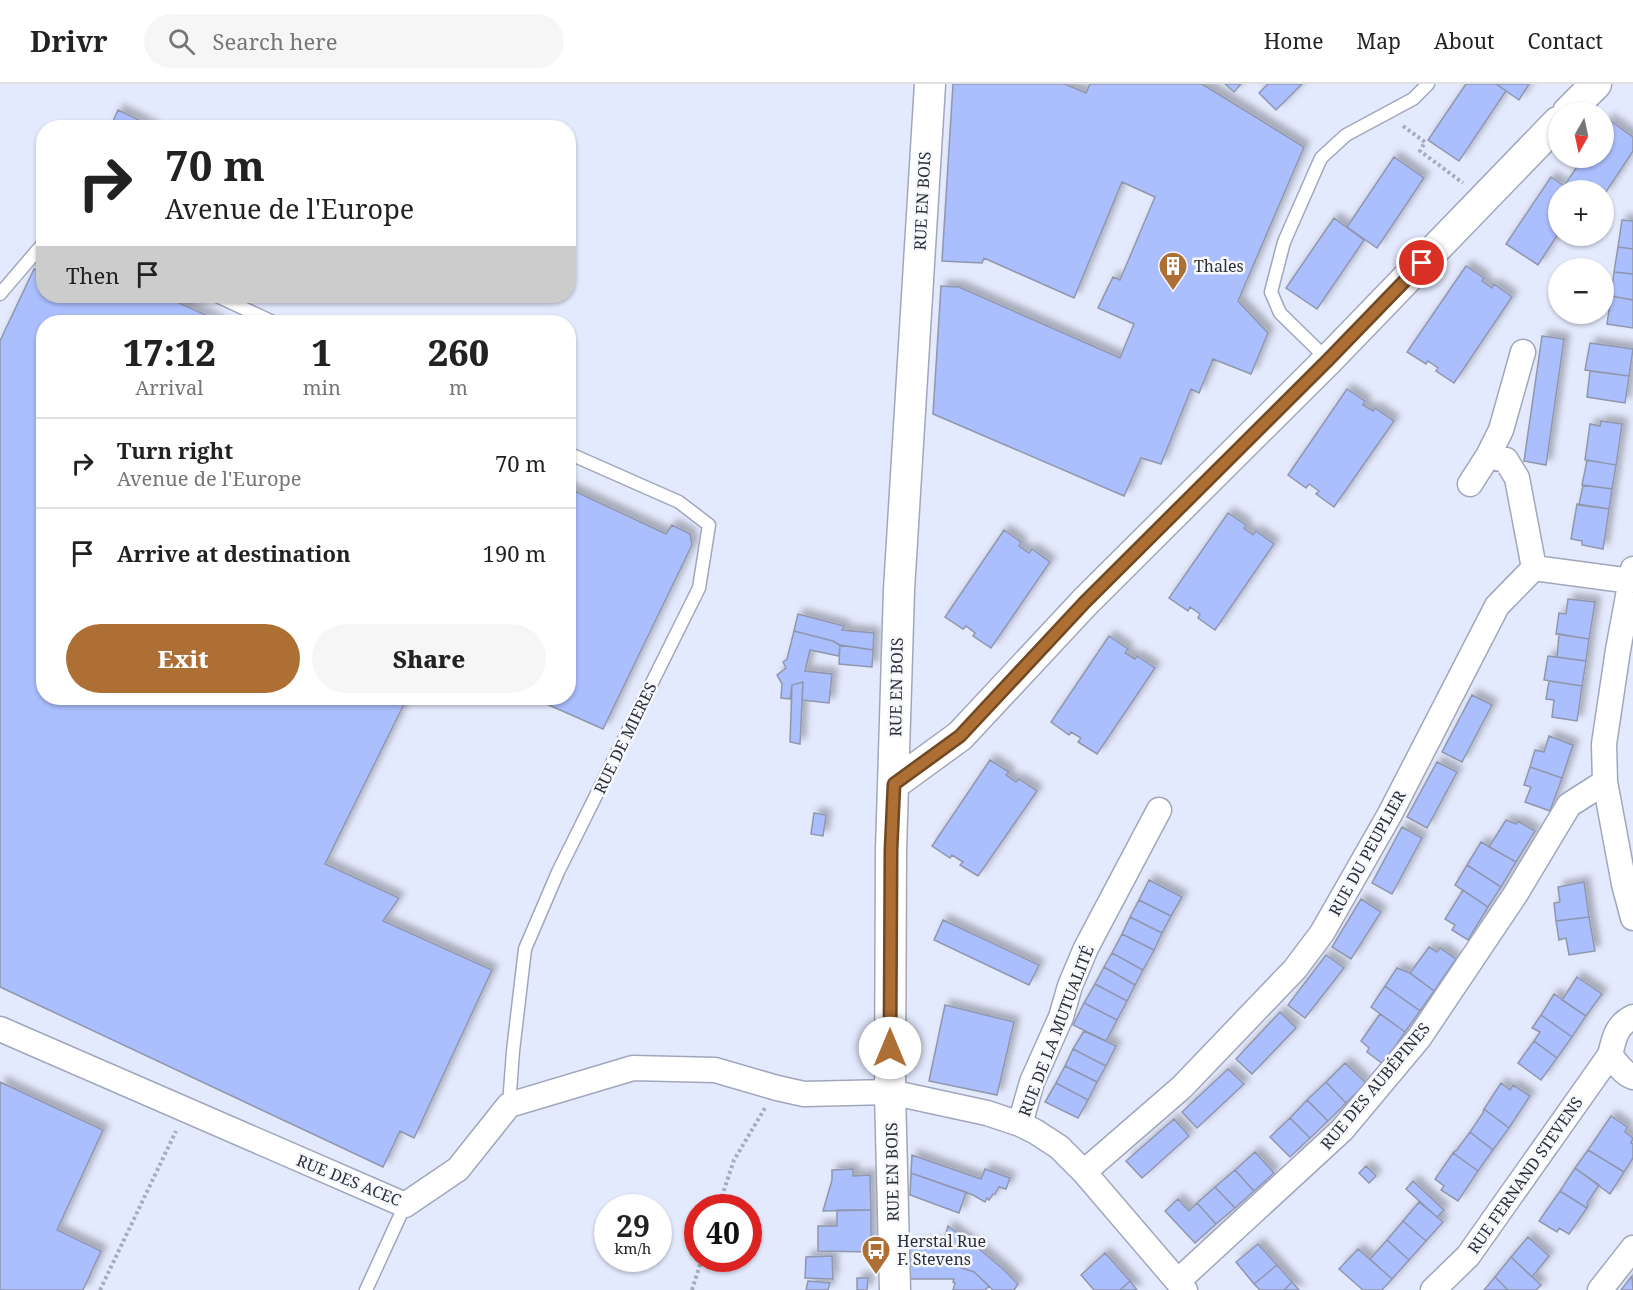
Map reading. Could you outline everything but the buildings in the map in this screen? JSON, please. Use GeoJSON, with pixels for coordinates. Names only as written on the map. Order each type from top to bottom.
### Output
{"type":"FeatureCollection","features":[{"type":"Feature","properties":{"kind":"street","name":"RUE EN BOIS"},"geometry":{"type":"LineString","coordinates":[[895,1290],[890,1092],[891,861],[899,590],[930,84]]}},
{"type":"Feature","properties":{"kind":"street"},"geometry":{"type":"LineString","coordinates":[[1578,102],[1596,84]]}},
{"type":"Feature","properties":{"kind":"street"},"geometry":{"type":"LineString","coordinates":[[894,784],[960,736],[1085,602],[1328,360],[1548,132]]}},
{"type":"Feature","properties":{"kind":"street"},"geometry":{"type":"LineString","coordinates":[[1470,484],[1501,430],[1522,352]]}},
{"type":"Feature","properties":{"kind":"street"},"geometry":{"type":"LineString","coordinates":[[1488,456],[1506,460],[1517,478],[1534,568],[1632,575],[1604,744],[1605,782],[1624,884],[1633,918]]}},
{"type":"Feature","properties":{"kind":"street","name":"RUE DU PEUPLIER"},"geometry":{"type":"LineString","coordinates":[[1084,1172],[1182,1087],[1295,969],[1322,933],[1390,814],[1497,606],[1534,568]]}},
{"type":"Feature","properties":{"kind":"street","name":"RUE DES AUBÉPINES"},"geometry":{"type":"LineString","coordinates":[[1182,1285],[1342,1130],[1419,1038],[1515,895],[1569,805],[1605,782]]}},
{"type":"Feature","properties":{"kind":"street","name":"RUE DE LA MUTUALITÉ"},"geometry":{"type":"LineString","coordinates":[[1020,1124],[1032,1082],[1061,1017],[1070,986],[1086,948],[1159,810]]}},
{"type":"Feature","properties":{"kind":"street","name":"RUE FERNAND STEVENS"},"geometry":{"type":"LineString","coordinates":[[1433,1290],[1468,1256],[1610,1055],[1615,1035],[1621,1025],[1633,1017]]}},
{"type":"Feature","properties":{"kind":"street","name":"RUE DES ACEC"},"geometry":{"type":"LineString","coordinates":[[0,1029],[405,1205],[458,1169],[509,1105]]}},
{"type":"Feature","properties":{"kind":"street"},"geometry":{"type":"LineString","coordinates":[[1610,1055],[1620,1069],[1633,1077]]}},
{"type":"Feature","properties":{"kind":"street"},"geometry":{"type":"LineString","coordinates":[[509,1105],[633,1068],[715,1071],[804,1094],[890,1092],[987,1113],[1020,1124],[1059,1147],[1084,1172],[1182,1285]]}},
{"type":"Feature","properties":{"kind":"street"},"geometry":{"type":"LineString","coordinates":[[1600,1290],[1633,1248]]}},
{"type":"Feature","properties":{"kind":"lane"},"geometry":{"type":"LineString","coordinates":[[1328,360],[1280,314],[1271,292],[1284,242],[1321,158],[1346,135],[1413,99],[1428,84]]}},
{"type":"Feature","properties":{"kind":"lane"},"geometry":{"type":"LineString","coordinates":[[0,294],[36,252]]}},
{"type":"Feature","properties":{"kind":"lane"},"geometry":{"type":"LineString","coordinates":[[232,303],[258,315]]}},
{"type":"Feature","properties":{"kind":"lane","name":"RUE DE MIERES"},"geometry":{"type":"LineString","coordinates":[[509,1105],[525,950],[558,872],[699,588],[709,525],[679,502],[576,457]]}},
{"type":"Feature","properties":{"kind":"lane"},"geometry":{"type":"LineString","coordinates":[[366,1290],[405,1205]]}},
{"type":"Feature","properties":{"kind":"path"},"geometry":{"type":"LineString","coordinates":[[1385,113],[1425,142],[1420,151],[1484,198]]}},
{"type":"Feature","properties":{"kind":"path"},"geometry":{"type":"LineString","coordinates":[[723,1194],[734,1160],[777,1088]]}},
{"type":"Feature","properties":{"kind":"path"},"geometry":{"type":"LineString","coordinates":[[100,1290],[185,1110]]}},
{"type":"Feature","properties":{"kind":"path"},"geometry":{"type":"LineString","coordinates":[[693,1290],[698,1272]]}},
{"type":"Feature","properties":{"kind":"place","name":"Thales"},"geometry":{"type":"Point","coordinates":[1173,292]}},
{"type":"Feature","properties":{"kind":"place","name":"Herstal Rue F. Stevens"},"geometry":{"type":"Point","coordinates":[876,1276]}},
{"type":"Feature","properties":{"kind":"route"},"geometry":{"type":"LineString","coordinates":[[890,1048],[891,850],[894,784],[960,736],[1085,602],[1422,263]]}}]}
